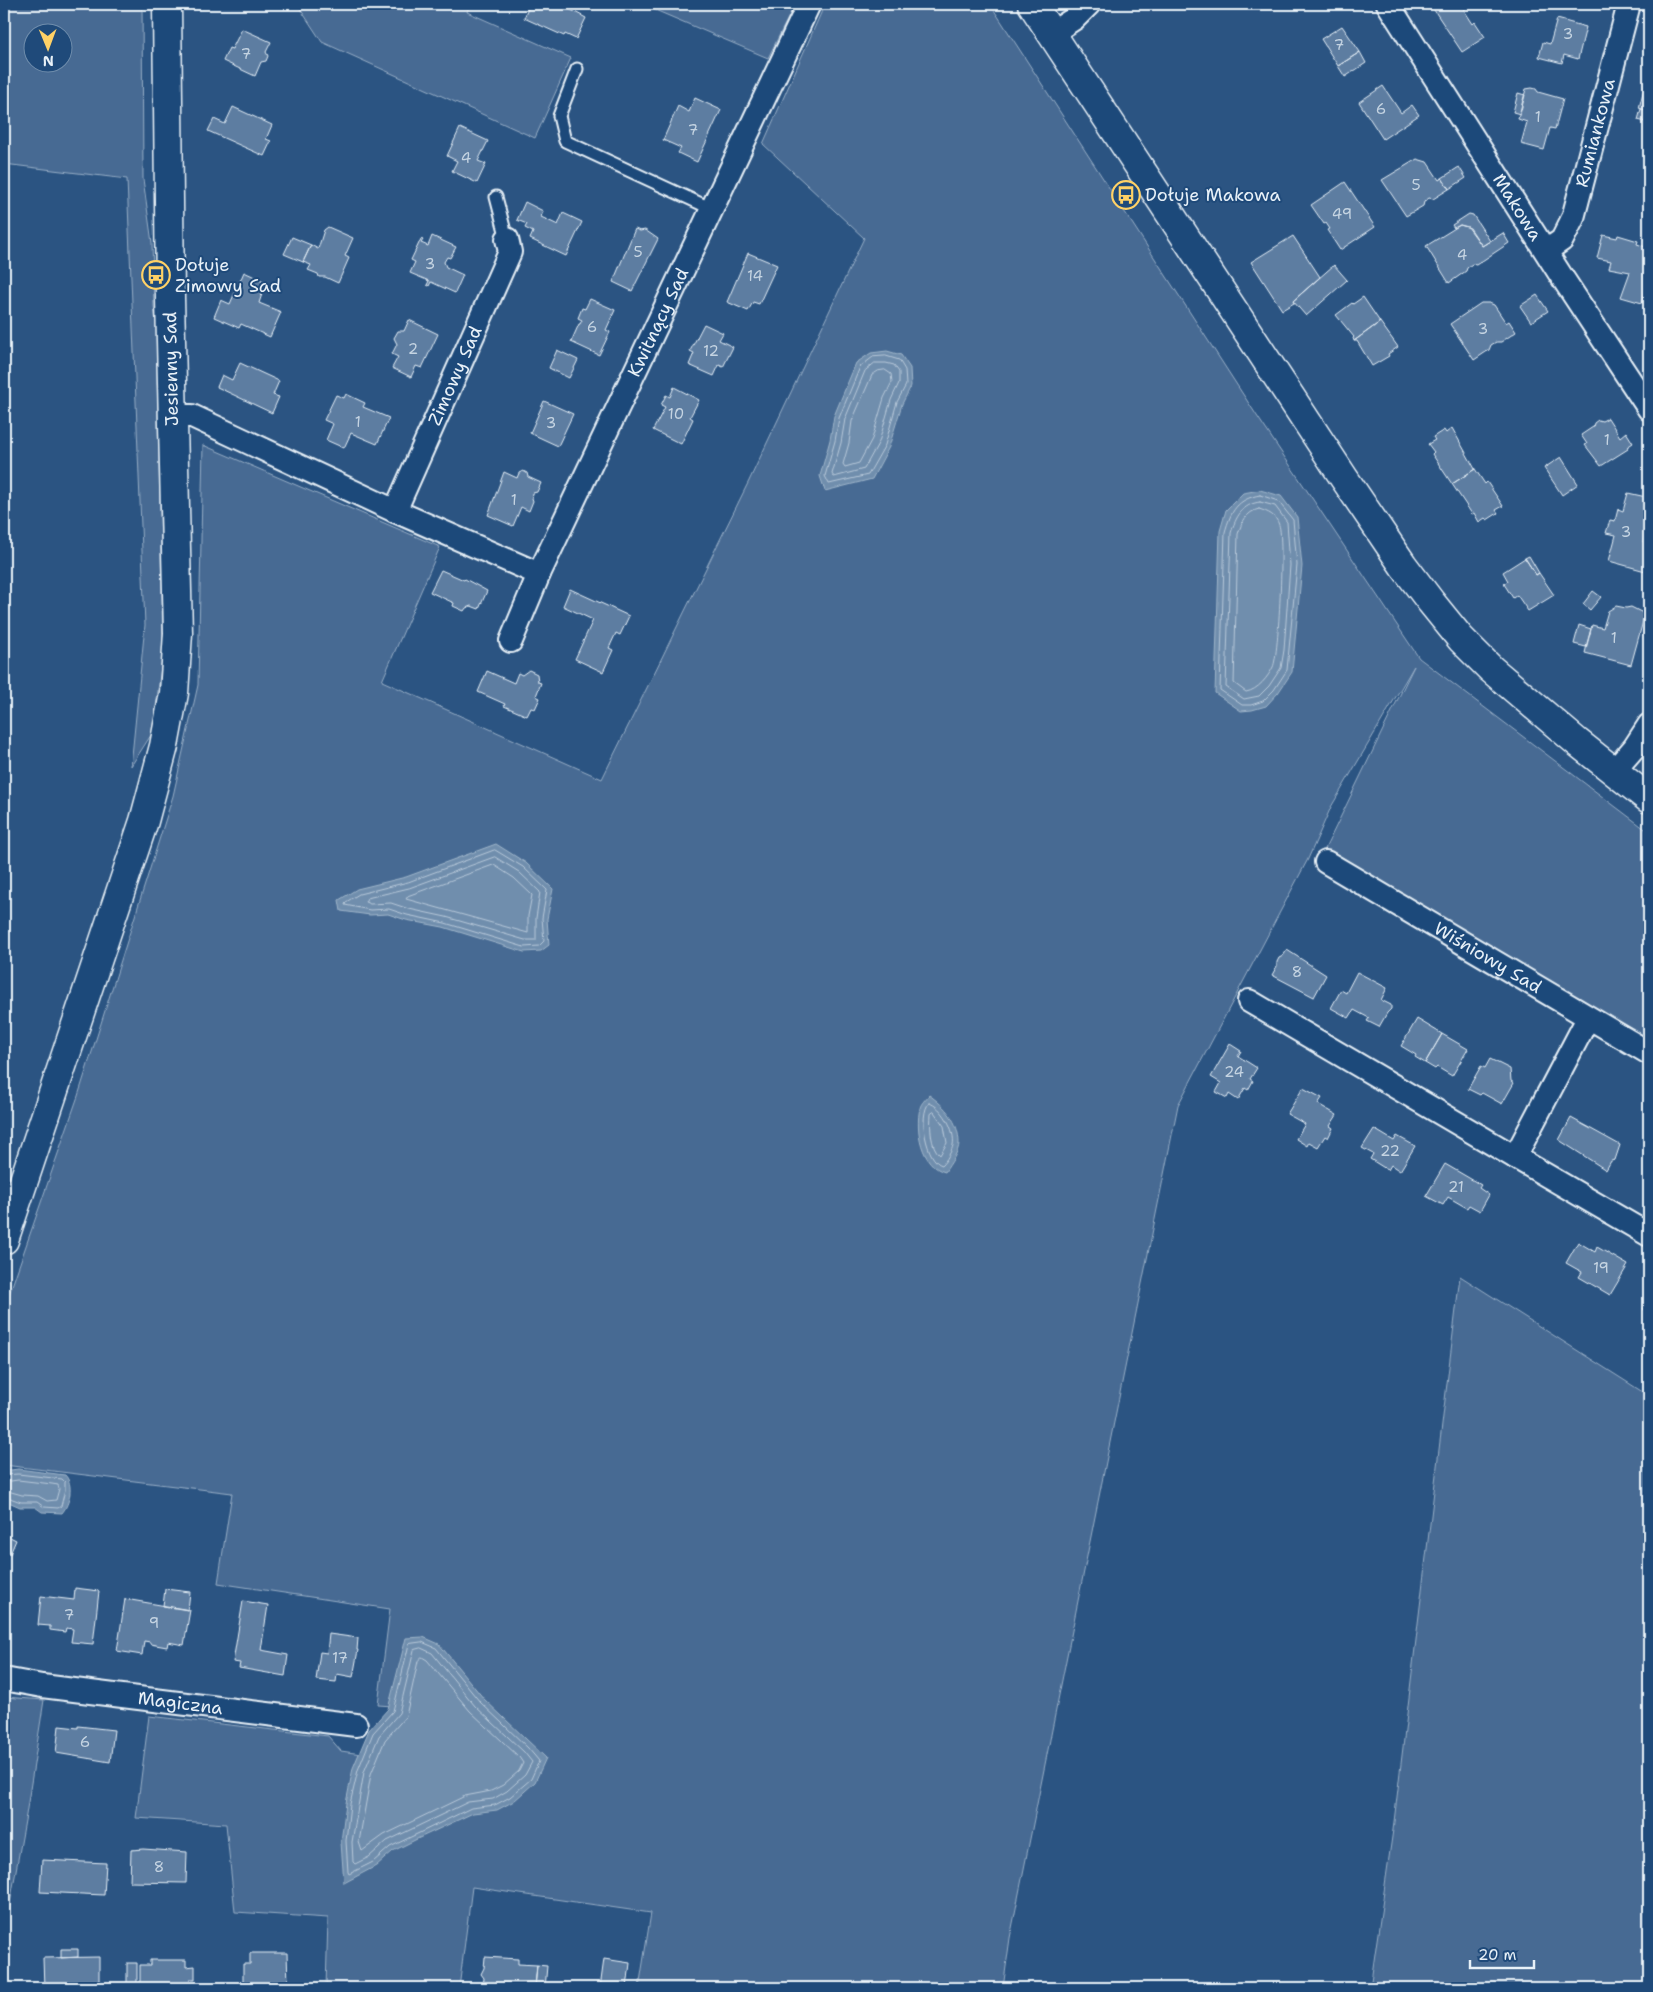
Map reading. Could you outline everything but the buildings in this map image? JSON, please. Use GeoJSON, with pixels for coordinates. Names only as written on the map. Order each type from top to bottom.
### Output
{"type":"FeatureCollection","features":[{"type":"Feature","properties":{"kind":"street","name":"Jesienny Sad"},"geometry":{"type":"LineString","coordinates":[[4,1240],[152,790],[164,746],[174,693],[177,657],[177,614],[172,416],[167,4]]}},
{"type":"Feature","properties":{"kind":"street","name":"Kwitnący Sad"},"geometry":{"type":"LineString","coordinates":[[510,641],[539,574],[809,4]]}},
{"type":"Feature","properties":{"kind":"street"},"geometry":{"type":"LineString","coordinates":[[1032,4],[1350,486],[1403,565],[1431,602],[1461,639],[1491,669],[1649,799]]}},
{"type":"Feature","properties":{"kind":"street"},"geometry":{"type":"LineString","coordinates":[[1052,33],[1075,18],[1089,4]]}},
{"type":"Feature","properties":{"kind":"street","name":"Makowa"},"geometry":{"type":"LineString","coordinates":[[1388,4],[1649,409]]}},
{"type":"Feature","properties":{"kind":"street","name":"Rumiankowa"},"geometry":{"type":"LineString","coordinates":[[1546,251],[1562,240],[1573,218],[1629,4]]}},
{"type":"Feature","properties":{"kind":"street","name":"Zimowy Sad"},"geometry":{"type":"LineString","coordinates":[[395,511],[510,252],[507,240]]}},
{"type":"Feature","properties":{"kind":"street"},"geometry":{"type":"LineString","coordinates":[[172,416],[192,416],[395,511],[539,574]]}},
{"type":"Feature","properties":{"kind":"street"},"geometry":{"type":"LineString","coordinates":[[1614,771],[1634,748],[1649,725]]}},
{"type":"Feature","properties":{"kind":"street","name":"Wiśniowy Sad"},"geometry":{"type":"LineString","coordinates":[[1326,862],[1649,1054]]}},
{"type":"Feature","properties":{"kind":"street"},"geometry":{"type":"LineString","coordinates":[[1249,1001],[1649,1236]]}},
{"type":"Feature","properties":{"kind":"street"},"geometry":{"type":"LineString","coordinates":[[1515,1158],[1588,1018]]}},
{"type":"Feature","properties":{"kind":"street","name":"Magiczna"},"geometry":{"type":"LineString","coordinates":[[4,1679],[42,1686],[356,1725]]}},
{"type":"Feature","properties":{"kind":"lane"},"geometry":{"type":"LineString","coordinates":[[577,69],[559,116],[565,141],[712,209]]}},
{"type":"Feature","properties":{"kind":"lane"},"geometry":{"type":"LineString","coordinates":[[496,197],[507,240]]}},
{"type":"Feature","properties":{"kind":"shaded area"},"geometry":{"type":"Polygon","coordinates":[[[4,4],[142,4],[143,179],[152,243],[156,323],[163,649],[153,732],[131,766],[145,625],[127,179],[4,164],[4,4]]]}},
{"type":"Feature","properties":{"kind":"shaded area"},"geometry":{"type":"Polygon","coordinates":[[[297,4],[470,4],[467,12],[571,58],[535,138],[322,42],[297,4]]]}},
{"type":"Feature","properties":{"kind":"shaded area"},"geometry":{"type":"Polygon","coordinates":[[[641,4],[795,4],[768,58],[641,4]]]}},
{"type":"Feature","properties":{"kind":"shaded area"},"geometry":{"type":"Polygon","coordinates":[[[825,4],[990,4],[1257,416],[1419,658],[1649,832],[1649,1041],[1325,849],[1414,666],[1331,807],[1308,859],[1178,1105],[1010,1938],[1003,1988],[639,1988],[651,1913],[472,1887],[459,1988],[326,1988],[328,1918],[235,1912],[226,1824],[136,1818],[149,1716],[328,1736],[341,1751],[388,1758],[393,1706],[378,1705],[390,1609],[218,1583],[232,1493],[4,1465],[4,1309],[78,1096],[173,796],[198,685],[203,445],[440,547],[382,681],[602,779],[749,481],[864,238],[763,144],[825,4]]]}},
{"type":"Feature","properties":{"kind":"shaded area"},"geometry":{"type":"Polygon","coordinates":[[[1460,1276],[1649,1396],[1649,1988],[1370,1988],[1393,1830],[1460,1276]]]}},
{"type":"Feature","properties":{"kind":"shaded area"},"geometry":{"type":"Polygon","coordinates":[[[4,1697],[44,1700],[4,1937],[4,1697]]]}},
{"type":"Feature","properties":{"kind":"water"},"geometry":{"type":"Polygon","coordinates":[[[887,351],[901,355],[910,368],[911,386],[902,404],[889,447],[872,479],[825,491],[820,476],[830,440],[834,416],[856,363],[871,353],[887,351]]]}},
{"type":"Feature","properties":{"kind":"water"},"geometry":{"type":"Polygon","coordinates":[[[1260,490],[1281,496],[1297,517],[1302,566],[1292,672],[1278,693],[1266,706],[1241,711],[1215,693],[1220,531],[1226,510],[1243,493],[1260,490]]]}},
{"type":"Feature","properties":{"kind":"water"},"geometry":{"type":"Polygon","coordinates":[[[496,844],[526,863],[553,889],[547,919],[549,945],[541,951],[524,952],[443,927],[406,920],[388,914],[370,915],[341,911],[339,900],[357,889],[406,877],[496,844]]]}},
{"type":"Feature","properties":{"kind":"water"},"geometry":{"type":"Polygon","coordinates":[[[929,1095],[946,1109],[957,1128],[958,1150],[945,1172],[930,1162],[925,1155],[919,1136],[920,1108],[929,1095]]]}},
{"type":"Feature","properties":{"kind":"water"},"geometry":{"type":"Polygon","coordinates":[[[18,1469],[65,1475],[68,1479],[70,1494],[67,1505],[62,1513],[42,1512],[35,1507],[20,1507],[4,1500],[4,1471],[18,1469]]]}},
{"type":"Feature","properties":{"kind":"water"},"geometry":{"type":"Polygon","coordinates":[[[423,1637],[439,1644],[484,1699],[546,1758],[535,1782],[514,1801],[497,1810],[473,1813],[417,1839],[393,1851],[376,1866],[344,1883],[341,1842],[353,1768],[369,1730],[388,1709],[406,1638],[423,1637]]]}},
{"type":"Feature","properties":{"kind":"place","name":"Dołuje Makowa"},"geometry":{"type":"Point","coordinates":[1126,195]}},
{"type":"Feature","properties":{"kind":"place","name":"Dołuje Zimowy Sad"},"geometry":{"type":"Point","coordinates":[156,275]}}]}
